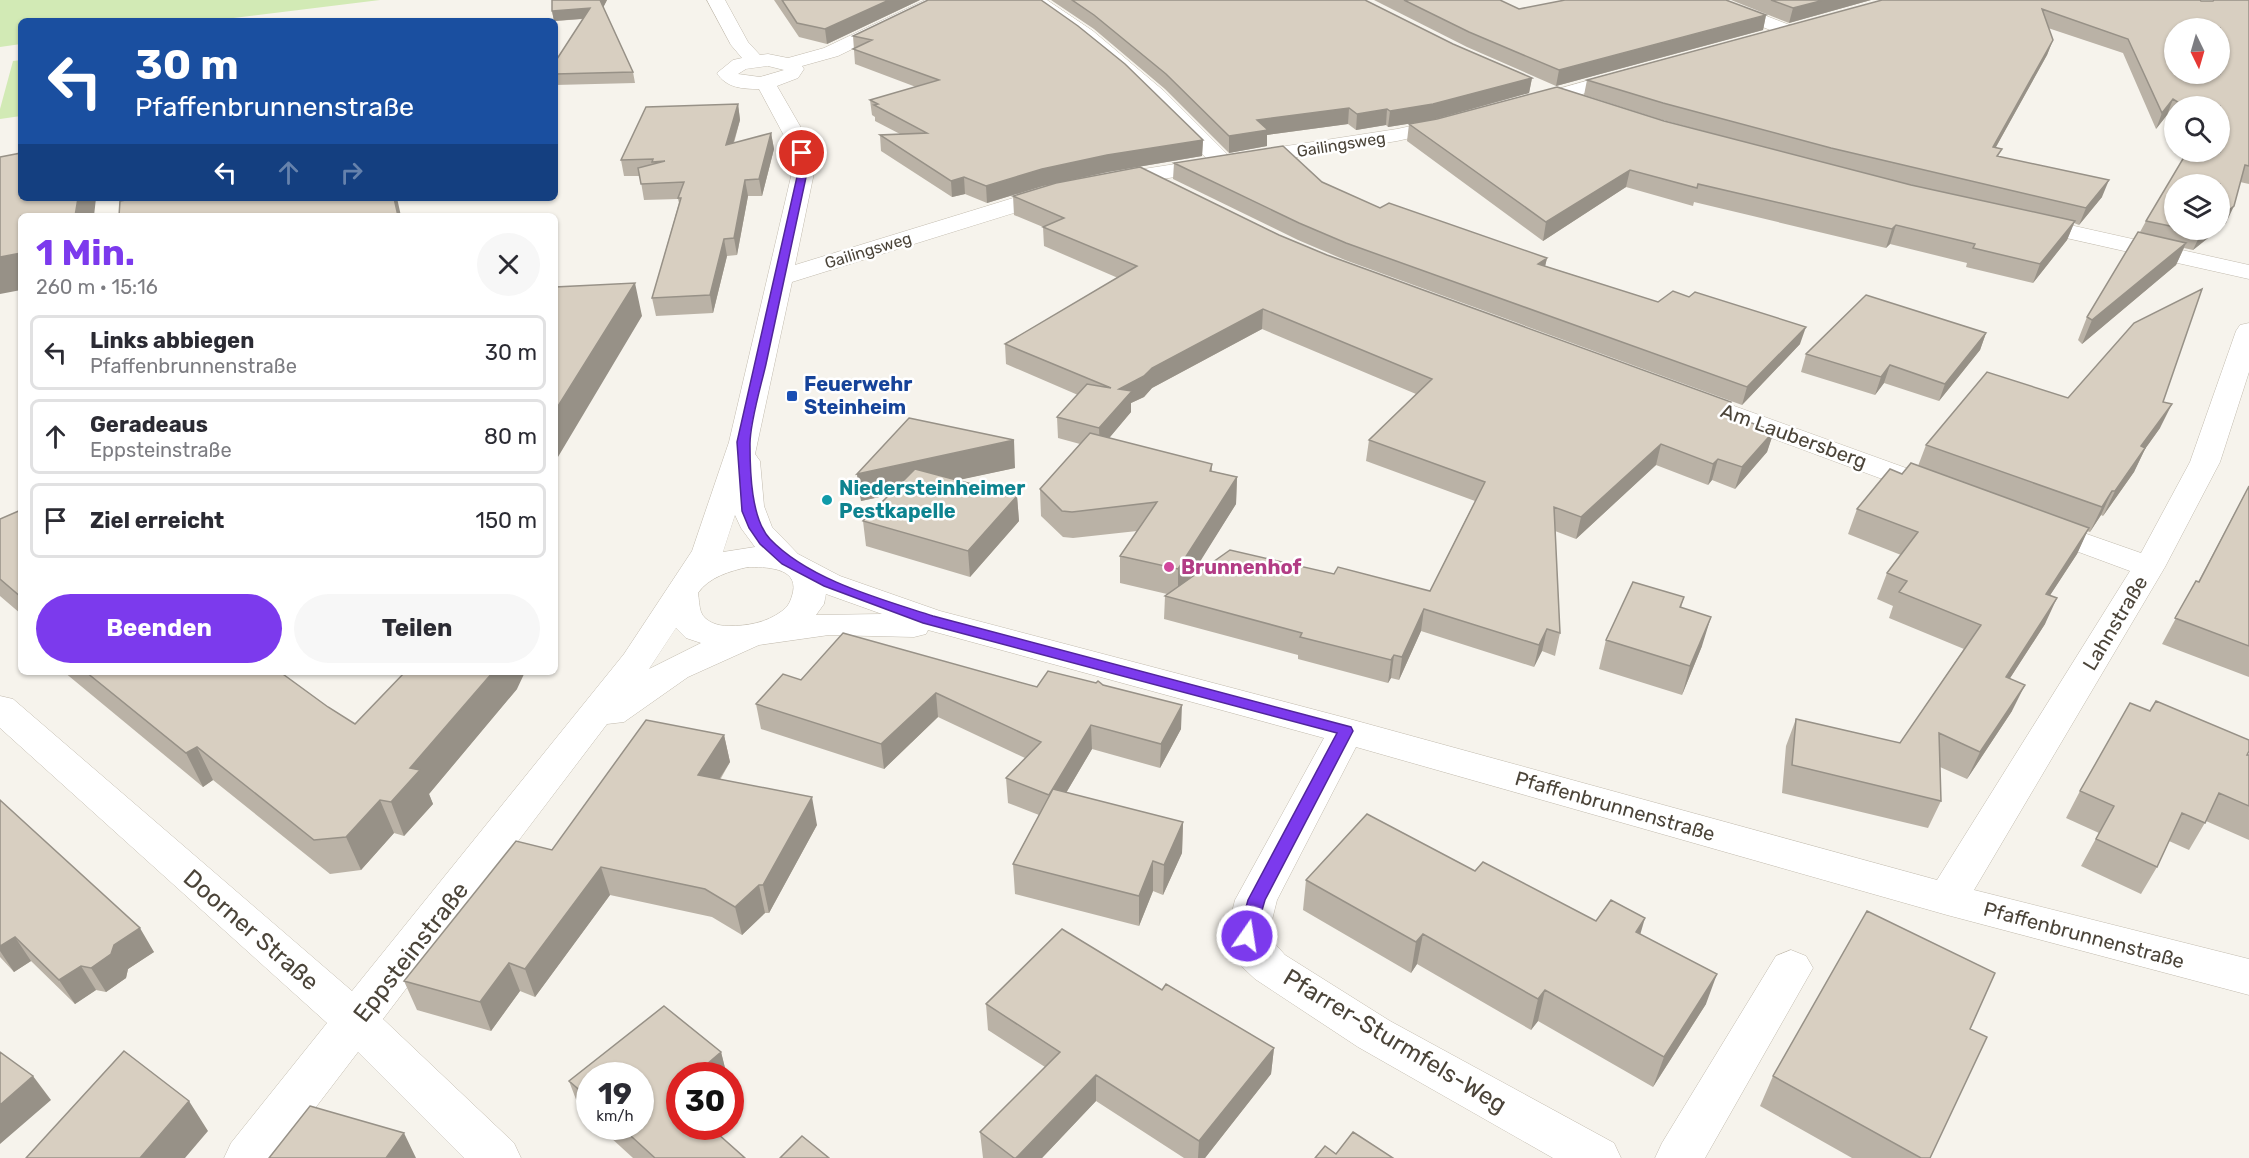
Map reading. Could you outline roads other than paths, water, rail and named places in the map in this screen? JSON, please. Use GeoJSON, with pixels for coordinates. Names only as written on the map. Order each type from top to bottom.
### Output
{"type":"FeatureCollection","features":[{"type":"Feature","properties":{"kind":"street"},"geometry":{"type":"LineString","coordinates":[[716,0],[740,45],[754,61]]}},
{"type":"Feature","properties":{"kind":"street"},"geometry":{"type":"LineString","coordinates":[[789,64],[794,69],[791,74],[766,83],[748,83],[730,78],[727,73],[732,68],[754,61],[768,60],[789,64],[831,52],[939,0]]}},
{"type":"Feature","properties":{"kind":"street"},"geometry":{"type":"LineString","coordinates":[[1035,0],[1081,30],[1126,65],[1171,107],[1222,162]]}},
{"type":"Feature","properties":{"kind":"street"},"geometry":{"type":"LineString","coordinates":[[1709,0],[1790,31]]}},
{"type":"Feature","properties":{"kind":"street"},"geometry":{"type":"LineString","coordinates":[[1756,40],[1812,25]]}},
{"type":"Feature","properties":{"kind":"street"},"geometry":{"type":"LineString","coordinates":[[1512,107],[1646,71]]}},
{"type":"Feature","properties":{"kind":"street"},"geometry":{"type":"LineString","coordinates":[[1525,82],[1593,109]]}},
{"type":"Feature","properties":{"kind":"street","name":"Eppsteinstraße"},"geometry":{"type":"LineString","coordinates":[[248,1158],[357,1022],[636,662],[708,551],[744,442],[781,277],[804,160],[800,145],[766,83]]}},
{"type":"Feature","properties":{"kind":"street","name":"Gailingsweg"},"geometry":{"type":"LineString","coordinates":[[781,277],[1020,202],[1078,187],[1397,135],[1467,119]]}},
{"type":"Feature","properties":{"kind":"street"},"geometry":{"type":"LineString","coordinates":[[1142,175],[1178,194]]}},
{"type":"Feature","properties":{"kind":"street"},"geometry":{"type":"LineString","coordinates":[[2004,217],[2249,272]]}},
{"type":"Feature","properties":{"kind":"street","name":"Lahnstraße"},"geometry":{"type":"LineString","coordinates":[[1947,899],[2149,567],[2205,462],[2249,331]]}},
{"type":"Feature","properties":{"kind":"street","name":"Am Laubersberg"},"geometry":{"type":"LineString","coordinates":[[1668,390],[1959,497]]}},
{"type":"Feature","properties":{"kind":"street","name":"Eppsteinstraße"},"geometry":{"type":"LineString","coordinates":[[744,442],[749,511],[756,528],[765,541],[794,566]]}},
{"type":"Feature","properties":{"kind":"street"},"geometry":{"type":"LineString","coordinates":[[2015,518],[2149,567]]}},
{"type":"Feature","properties":{"kind":"street"},"geometry":{"type":"LineString","coordinates":[[768,557],[794,566],[811,584],[811,597],[800,614],[783,626],[757,635],[718,636],[699,631],[687,623],[681,614],[686,588],[707,569],[732,561],[768,557]]}},
{"type":"Feature","properties":{"kind":"street","name":"Pfaffenbrunnenstraße"},"geometry":{"type":"LineString","coordinates":[[794,566],[828,583],[887,606],[982,634],[1346,731],[1947,899],[2249,977]]}},
{"type":"Feature","properties":{"kind":"street","name":"Pfaffenbrunnenstraße"},"geometry":{"type":"LineString","coordinates":[[757,635],[829,624],[923,627],[982,634]]}},
{"type":"Feature","properties":{"kind":"street","name":"Eppsteinstraße"},"geometry":{"type":"LineString","coordinates":[[572,745],[653,681],[691,659],[757,635]]}},
{"type":"Feature","properties":{"kind":"street","name":"Doorner Straße"},"geometry":{"type":"LineString","coordinates":[[0,708],[357,1022],[497,1158]]}},
{"type":"Feature","properties":{"kind":"street","name":"Pfarrer-Sturmfels-Weg"},"geometry":{"type":"LineString","coordinates":[[1346,731],[1256,900],[1247,936],[1253,951],[1270,967],[1374,1034],[1597,1158]]}},
{"type":"Feature","properties":{"kind":"street"},"geometry":{"type":"LineString","coordinates":[[1679,1158],[1791,968]]}},
{"type":"Feature","properties":{"kind":"place","name":"Feuerwehr Steinheim"},"geometry":{"type":"Point","coordinates":[792,396]}},
{"type":"Feature","properties":{"kind":"place","name":"Niedersteinheimer Pestkapelle"},"geometry":{"type":"Point","coordinates":[827,500]}},
{"type":"Feature","properties":{"kind":"place","name":"Brunnenhof"},"geometry":{"type":"Point","coordinates":[1169,567]}}]}
